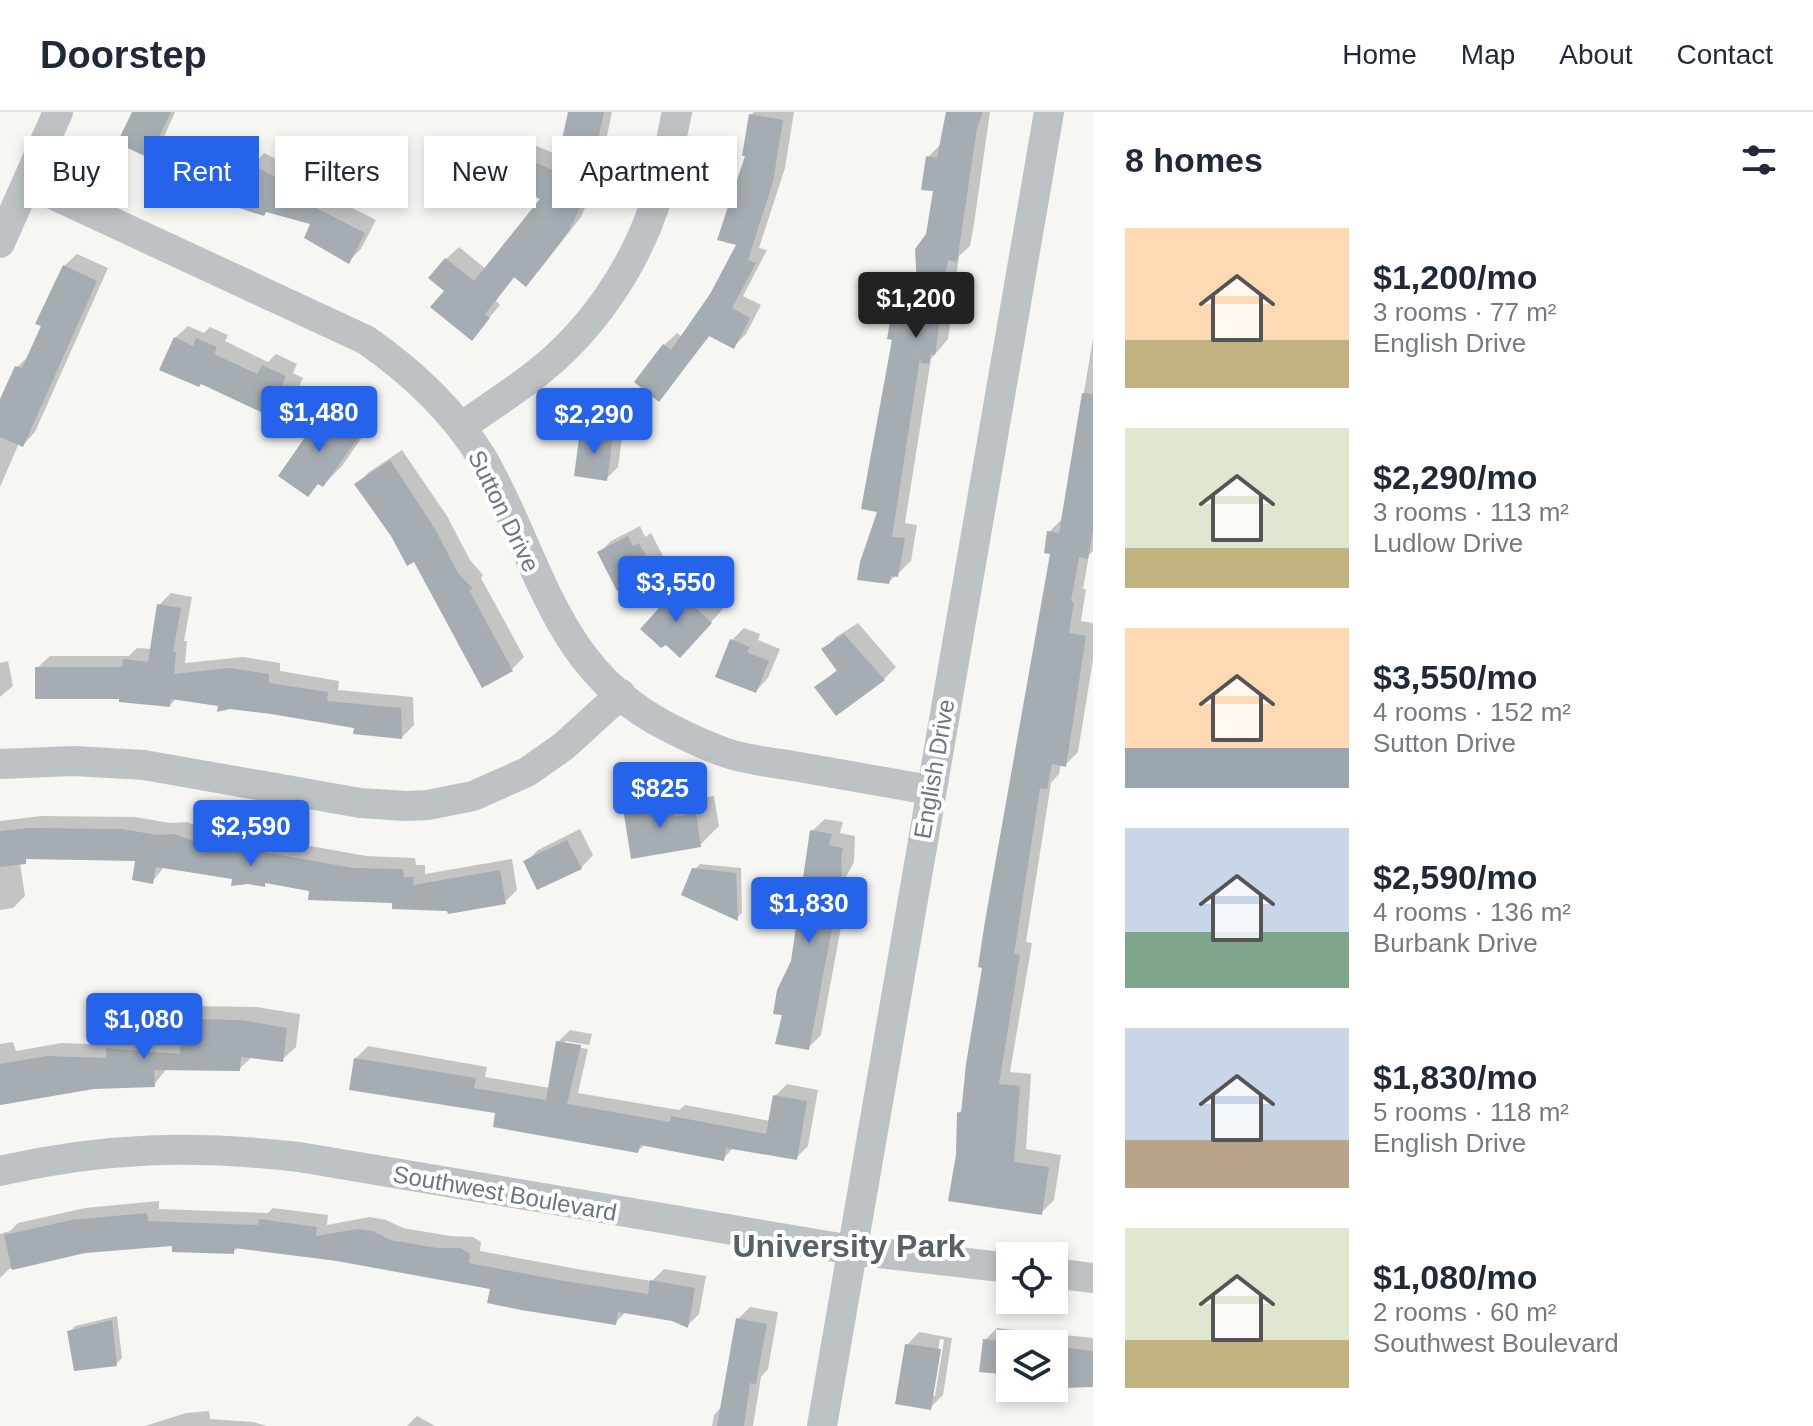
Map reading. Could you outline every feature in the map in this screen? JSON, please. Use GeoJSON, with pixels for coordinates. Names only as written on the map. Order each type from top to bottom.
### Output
{"type":"FeatureCollection","features":[{"type":"Feature","properties":{"kind":"street"},"geometry":{"type":"LineString","coordinates":[[48,136],[58,112]]}},
{"type":"Feature","properties":{"kind":"street"},"geometry":{"type":"LineString","coordinates":[[461,427],[555,358],[609,297],[632,258],[654,209],[677,112]]}},
{"type":"Feature","properties":{"kind":"street","name":"English Drive"},"geometry":{"type":"LineString","coordinates":[[822,1426],[1049,112]]}},
{"type":"Feature","properties":{"kind":"street"},"geometry":{"type":"LineString","coordinates":[[0,243],[24,192]]}},
{"type":"Feature","properties":{"kind":"street","name":"Sutton Drive"},"geometry":{"type":"LineString","coordinates":[[82,208],[366,340],[403,365],[436,397],[481,457],[541,587],[581,653],[621,694],[663,725],[735,756],[930,790]]}},
{"type":"Feature","properties":{"kind":"street"},"geometry":{"type":"LineString","coordinates":[[0,764],[74,761],[144,765],[360,803],[428,805],[473,796],[527,772],[564,746],[621,694]]}},
{"type":"Feature","properties":{"kind":"street","name":"Southwest Boulevard"},"geometry":{"type":"LineString","coordinates":[[0,1171],[49,1160],[120,1151],[160,1148],[232,1150],[299,1157],[852,1250],[996,1266]]}},
{"type":"Feature","properties":{"kind":"street"},"geometry":{"type":"LineString","coordinates":[[1068,1275],[1093,1278]]}},
{"type":"Feature","properties":{"kind":"building"},"geometry":{"type":"Polygon","coordinates":[[[132,112],[171,112],[160,136],[144,136],[144,156],[128,148],[128,136],[120,136],[132,112]]]}},
{"type":"Feature","properties":{"kind":"building"},"geometry":{"type":"Polygon","coordinates":[[[568,112],[604,112],[599,136],[563,136],[568,112]]]}},
{"type":"Feature","properties":{"kind":"building"},"geometry":{"type":"Polygon","coordinates":[[[946,112],[983,112],[977,128],[957,262],[948,260],[935,355],[931,354],[929,364],[921,363],[920,358],[892,537],[905,538],[898,577],[891,576],[889,584],[857,580],[877,512],[861,509],[892,340],[887,339],[894,299],[918,303],[915,249],[926,234],[933,191],[921,190],[926,156],[937,158],[946,112]]]}},
{"type":"Feature","properties":{"kind":"building"},"geometry":{"type":"Polygon","coordinates":[[[749,114],[783,120],[773,182],[748,260],[756,263],[732,308],[750,318],[734,349],[709,336],[659,402],[634,382],[663,344],[671,350],[710,294],[736,245],[717,240],[728,208],[737,208],[737,180],[745,156],[742,156],[749,114]]]}},
{"type":"Feature","properties":{"kind":"building"},"geometry":{"type":"Polygon","coordinates":[[[536,163],[552,170],[552,208],[580,208],[569,231],[526,287],[514,277],[485,314],[490,318],[472,341],[430,307],[444,291],[428,278],[445,258],[474,281],[533,208],[536,208],[540,199],[536,197],[536,163]]]}},
{"type":"Feature","properties":{"kind":"building"},"geometry":{"type":"Polygon","coordinates":[[[259,168],[275,176],[275,208],[316,208],[365,233],[349,264],[304,238],[310,224],[266,212],[264,216],[239,208],[259,208],[259,168]]]}},
{"type":"Feature","properties":{"kind":"building"},"geometry":{"type":"Polygon","coordinates":[[[63,265],[97,281],[23,447],[0,437],[0,399],[15,366],[22,368],[41,326],[35,324],[63,265]]]}},
{"type":"Feature","properties":{"kind":"building"},"geometry":{"type":"Polygon","coordinates":[[[174,337],[193,346],[196,338],[217,347],[214,354],[257,374],[262,365],[286,376],[282,386],[292,390],[278,420],[201,384],[199,387],[159,370],[174,337]]]}},
{"type":"Feature","properties":{"kind":"building"},"geometry":{"type":"Polygon","coordinates":[[[1082,393],[1093,394],[1093,530],[1088,559],[1079,557],[1069,633],[1086,636],[1066,767],[1052,764],[1047,789],[1040,788],[1014,954],[1020,955],[999,1084],[1020,1086],[1014,1162],[1049,1167],[1042,1215],[948,1201],[956,1155],[957,1112],[961,1113],[982,968],[978,967],[985,921],[1050,554],[1044,553],[1047,531],[1059,533],[1082,393]]]}},
{"type":"Feature","properties":{"kind":"building"},"geometry":{"type":"Polygon","coordinates":[[[324,410],[360,435],[323,487],[318,484],[308,497],[278,476],[324,410]]]}},
{"type":"Feature","properties":{"kind":"building"},"geometry":{"type":"Polygon","coordinates":[[[580,431],[613,435],[607,481],[574,476],[580,431]]]}},
{"type":"Feature","properties":{"kind":"building"},"geometry":{"type":"Polygon","coordinates":[[[390,460],[435,529],[458,573],[473,589],[469,590],[513,671],[482,688],[414,562],[407,566],[391,536],[354,484],[390,460]]]}},
{"type":"Feature","properties":{"kind":"building"},"geometry":{"type":"Polygon","coordinates":[[[628,536],[633,546],[639,543],[658,578],[632,591],[629,586],[617,591],[597,552],[628,536]]]}},
{"type":"Feature","properties":{"kind":"building"},"geometry":{"type":"Polygon","coordinates":[[[676,589],[712,623],[680,658],[666,645],[661,648],[640,629],[676,589]]]}},
{"type":"Feature","properties":{"kind":"building"},"geometry":{"type":"Polygon","coordinates":[[[157,604],[181,608],[173,652],[176,652],[174,674],[230,668],[269,674],[269,683],[328,692],[327,701],[401,708],[402,739],[353,734],[354,728],[271,714],[230,709],[217,712],[218,706],[171,699],[170,707],[119,702],[119,699],[35,699],[35,667],[122,667],[123,659],[148,662],[157,604]]]}},
{"type":"Feature","properties":{"kind":"building"},"geometry":{"type":"Polygon","coordinates":[[[844,634],[885,680],[836,716],[814,687],[837,671],[821,649],[844,634]]]}},
{"type":"Feature","properties":{"kind":"building"},"geometry":{"type":"Polygon","coordinates":[[[730,639],[750,647],[747,652],[769,661],[756,693],[715,677],[730,639]]]}},
{"type":"Feature","properties":{"kind":"building"},"geometry":{"type":"Polygon","coordinates":[[[672,801],[675,817],[696,813],[701,847],[631,859],[623,808],[672,801]]]}},
{"type":"Feature","properties":{"kind":"building"},"geometry":{"type":"Polygon","coordinates":[[[27,828],[122,829],[157,835],[174,834],[207,846],[208,842],[353,868],[403,869],[404,877],[414,877],[413,885],[500,870],[506,904],[448,914],[447,911],[392,909],[392,903],[308,900],[309,891],[265,883],[265,887],[248,884],[231,886],[232,879],[156,867],[153,884],[132,880],[135,861],[26,859],[26,864],[0,867],[0,831],[27,828]]]}},
{"type":"Feature","properties":{"kind":"building"},"geometry":{"type":"Polygon","coordinates":[[[810,830],[832,834],[829,845],[843,848],[842,875],[818,920],[833,923],[809,1050],[775,1044],[782,1015],[773,1014],[777,990],[791,961],[810,830]]]}},
{"type":"Feature","properties":{"kind":"building"},"geometry":{"type":"Polygon","coordinates":[[[567,840],[582,869],[537,890],[523,861],[567,840]]]}},
{"type":"Feature","properties":{"kind":"building"},"geometry":{"type":"Polygon","coordinates":[[[692,868],[736,873],[738,921],[681,895],[692,868]]]}},
{"type":"Feature","properties":{"kind":"building"},"geometry":{"type":"Polygon","coordinates":[[[180,1019],[241,1020],[287,1028],[283,1062],[241,1057],[240,1071],[154,1070],[155,1087],[94,1089],[0,1105],[0,1064],[47,1056],[106,1058],[106,1048],[180,1054],[180,1019]]]}},
{"type":"Feature","properties":{"kind":"building"},"geometry":{"type":"Polygon","coordinates":[[[556,1041],[581,1045],[567,1104],[670,1122],[671,1116],[766,1134],[773,1095],[807,1101],[797,1160],[726,1148],[724,1161],[640,1145],[638,1153],[493,1127],[495,1113],[349,1090],[354,1058],[476,1078],[474,1088],[546,1100],[556,1041]]]}},
{"type":"Feature","properties":{"kind":"building"},"geometry":{"type":"Polygon","coordinates":[[[147,1213],[148,1221],[258,1225],[259,1219],[317,1227],[316,1236],[357,1229],[373,1231],[390,1240],[437,1248],[460,1248],[470,1254],[469,1263],[564,1281],[648,1294],[650,1280],[695,1288],[688,1328],[672,1321],[618,1312],[616,1325],[521,1310],[487,1303],[490,1289],[337,1261],[234,1248],[234,1254],[172,1252],[172,1246],[85,1253],[12,1270],[4,1235],[71,1220],[147,1213]]]}},
{"type":"Feature","properties":{"kind":"building"},"geometry":{"type":"Polygon","coordinates":[[[736,1318],[767,1324],[756,1384],[750,1383],[744,1426],[717,1426],[736,1318]]]}},
{"type":"Feature","properties":{"kind":"building"},"geometry":{"type":"Polygon","coordinates":[[[112,1320],[117,1366],[74,1371],[67,1331],[112,1320]]]}},
{"type":"Feature","properties":{"kind":"building"},"geometry":{"type":"Polygon","coordinates":[[[983,1339],[996,1340],[996,1374],[979,1372],[983,1339]]]}},
{"type":"Feature","properties":{"kind":"building"},"geometry":{"type":"Polygon","coordinates":[[[905,1344],[941,1349],[931,1410],[895,1404],[905,1344]]]}},
{"type":"Feature","properties":{"kind":"building"},"geometry":{"type":"Polygon","coordinates":[[[1068,1348],[1093,1351],[1093,1387],[1068,1388],[1068,1348]]]}},
{"type":"Feature","properties":{"kind":"district","name":"University Park"},"geometry":{"type":"Point","coordinates":[849,1246]}}]}
